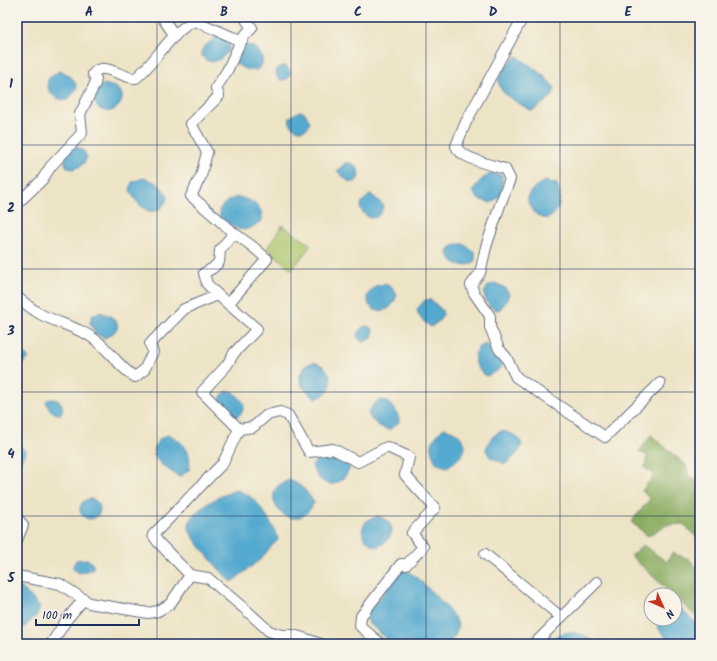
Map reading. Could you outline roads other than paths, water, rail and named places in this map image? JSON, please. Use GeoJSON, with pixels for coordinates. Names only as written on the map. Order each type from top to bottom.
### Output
{"type":"FeatureCollection","features":[{"type":"Feature","properties":{"kind":"street"},"geometry":{"type":"LineString","coordinates":[[162,17],[175,36]]}},
{"type":"Feature","properties":{"kind":"street"},"geometry":{"type":"LineString","coordinates":[[228,304],[267,259],[191,196],[201,176],[207,152],[191,124],[219,96],[216,88],[227,71],[234,54],[245,35],[252,28],[247,21],[250,17]]}},
{"type":"Feature","properties":{"kind":"street"},"geometry":{"type":"LineString","coordinates":[[523,17],[466,122],[456,146],[459,152],[506,170],[510,179],[494,220],[480,273],[471,285],[474,293],[490,316],[490,327],[499,349],[506,357],[516,377],[606,437],[660,383]]}},
{"type":"Feature","properties":{"kind":"street"},"geometry":{"type":"LineString","coordinates":[[17,204],[42,180],[51,166],[82,133],[80,114],[95,84],[96,79],[93,74],[94,72],[105,68],[127,77],[136,78],[175,36],[191,22],[195,21],[241,42]]}},
{"type":"Feature","properties":{"kind":"street"},"geometry":{"type":"LineString","coordinates":[[234,233],[220,250],[219,262],[213,268],[204,273],[207,284],[257,329],[234,353],[227,365],[202,392],[240,429],[253,428],[267,415],[280,412],[288,415],[309,452],[333,449],[358,462],[387,446],[409,457],[405,475],[435,508],[412,534],[423,547],[406,565],[401,564],[361,616],[360,626],[381,644]]}},
{"type":"Feature","properties":{"kind":"street"},"geometry":{"type":"LineString","coordinates":[[17,296],[30,308],[42,315],[80,331],[97,341],[125,371],[135,378],[144,370],[153,352],[150,344],[184,309],[218,295]]}},
{"type":"Feature","properties":{"kind":"street"},"geometry":{"type":"LineString","coordinates":[[240,429],[224,463],[153,535],[190,575],[208,578],[269,631],[281,636],[293,635],[321,644]]}},
{"type":"Feature","properties":{"kind":"street"},"geometry":{"type":"LineString","coordinates":[[17,518],[23,525],[17,540]]}},
{"type":"Feature","properties":{"kind":"street"},"geometry":{"type":"LineString","coordinates":[[485,554],[561,617]]}},
{"type":"Feature","properties":{"kind":"street"},"geometry":{"type":"LineString","coordinates":[[17,576],[60,584],[89,603],[148,613],[158,611],[170,604],[190,575]]}},
{"type":"Feature","properties":{"kind":"street"},"geometry":{"type":"LineString","coordinates":[[534,644],[597,582]]}},
{"type":"Feature","properties":{"kind":"street"},"geometry":{"type":"LineString","coordinates":[[51,644],[67,619],[84,599]]}},
{"type":"Feature","properties":{"kind":"water"},"geometry":{"type":"Polygon","coordinates":[[[223,35],[229,39],[229,49],[223,57],[216,61],[210,61],[204,58],[201,52],[205,46],[219,36],[223,35]]]}},
{"type":"Feature","properties":{"kind":"water"},"geometry":{"type":"Polygon","coordinates":[[[244,45],[257,49],[261,54],[262,65],[259,68],[254,70],[246,69],[235,62],[244,45]]]}},
{"type":"Feature","properties":{"kind":"water"},"geometry":{"type":"Polygon","coordinates":[[[517,56],[542,74],[555,88],[552,97],[532,111],[505,94],[500,88],[500,75],[506,66],[517,56]]]}},
{"type":"Feature","properties":{"kind":"water"},"geometry":{"type":"Polygon","coordinates":[[[283,66],[288,68],[290,73],[288,78],[283,80],[278,78],[276,73],[278,68],[283,66]]]}},
{"type":"Feature","properties":{"kind":"water"},"geometry":{"type":"Polygon","coordinates":[[[59,71],[71,76],[77,88],[68,100],[59,99],[52,95],[48,88],[48,79],[59,71]]]}},
{"type":"Feature","properties":{"kind":"water"},"geometry":{"type":"Polygon","coordinates":[[[104,84],[115,87],[121,92],[122,98],[116,109],[105,111],[98,108],[92,96],[97,89],[104,84]]]}},
{"type":"Feature","properties":{"kind":"water"},"geometry":{"type":"Polygon","coordinates":[[[300,111],[305,113],[310,122],[307,128],[302,130],[296,129],[290,122],[290,117],[300,111]]]}},
{"type":"Feature","properties":{"kind":"water"},"geometry":{"type":"Polygon","coordinates":[[[77,147],[84,151],[87,158],[81,166],[71,169],[66,166],[64,157],[70,148],[77,147]]]}},
{"type":"Feature","properties":{"kind":"water"},"geometry":{"type":"Polygon","coordinates":[[[345,163],[351,163],[358,169],[359,177],[355,182],[349,182],[337,171],[345,163]]]}},
{"type":"Feature","properties":{"kind":"water"},"geometry":{"type":"Polygon","coordinates":[[[492,173],[502,175],[502,195],[491,203],[478,199],[473,192],[481,181],[492,173]]]}},
{"type":"Feature","properties":{"kind":"water"},"geometry":{"type":"Polygon","coordinates":[[[144,178],[158,184],[168,197],[164,205],[159,210],[148,210],[138,203],[133,197],[130,190],[132,182],[144,178]]]}},
{"type":"Feature","properties":{"kind":"water"},"geometry":{"type":"Polygon","coordinates":[[[546,181],[557,184],[560,200],[554,215],[543,218],[534,212],[528,202],[528,197],[536,186],[546,181]]]}},
{"type":"Feature","properties":{"kind":"water"},"geometry":{"type":"Polygon","coordinates":[[[371,194],[383,205],[380,214],[373,218],[366,215],[360,208],[362,202],[371,194]]]}},
{"type":"Feature","properties":{"kind":"water"},"geometry":{"type":"Polygon","coordinates":[[[239,197],[256,204],[262,215],[262,220],[245,230],[236,228],[220,217],[219,210],[223,205],[230,200],[239,197]]]}},
{"type":"Feature","properties":{"kind":"water"},"geometry":{"type":"Polygon","coordinates":[[[456,244],[463,244],[475,252],[475,261],[467,265],[460,265],[453,261],[448,254],[450,248],[456,244]]]}},
{"type":"Feature","properties":{"kind":"water"},"geometry":{"type":"Polygon","coordinates":[[[495,283],[504,287],[509,293],[507,301],[499,310],[496,310],[488,304],[484,293],[488,286],[495,283]]]}},
{"type":"Feature","properties":{"kind":"water"},"geometry":{"type":"Polygon","coordinates":[[[384,284],[392,287],[397,295],[391,306],[386,310],[374,310],[369,305],[367,296],[375,286],[384,284]]]}},
{"type":"Feature","properties":{"kind":"water"},"geometry":{"type":"Polygon","coordinates":[[[425,300],[431,300],[442,310],[443,315],[439,321],[431,327],[422,320],[417,309],[425,300]]]}},
{"type":"Feature","properties":{"kind":"water"},"geometry":{"type":"Polygon","coordinates":[[[99,312],[111,317],[117,324],[115,331],[111,335],[104,338],[95,333],[90,323],[92,316],[99,312]]]}},
{"type":"Feature","properties":{"kind":"water"},"geometry":{"type":"Polygon","coordinates":[[[368,326],[372,329],[372,338],[362,342],[357,336],[362,328],[368,326]]]}},
{"type":"Feature","properties":{"kind":"water"},"geometry":{"type":"Polygon","coordinates":[[[487,344],[504,364],[497,371],[487,376],[478,368],[474,356],[479,347],[487,344]]]}},
{"type":"Feature","properties":{"kind":"water"},"geometry":{"type":"Polygon","coordinates":[[[19,348],[29,358],[24,363],[17,360],[19,348]]]}},
{"type":"Feature","properties":{"kind":"water"},"geometry":{"type":"Polygon","coordinates":[[[314,362],[324,367],[331,381],[329,389],[326,393],[317,398],[304,388],[300,377],[301,372],[306,365],[314,362]]]}},
{"type":"Feature","properties":{"kind":"water"},"geometry":{"type":"Polygon","coordinates":[[[228,391],[234,392],[244,403],[242,412],[239,416],[234,418],[219,402],[222,395],[228,391]]]}},
{"type":"Feature","properties":{"kind":"water"},"geometry":{"type":"Polygon","coordinates":[[[53,399],[62,404],[63,408],[61,414],[52,411],[48,407],[46,402],[47,400],[53,399]]]}},
{"type":"Feature","properties":{"kind":"water"},"geometry":{"type":"Polygon","coordinates":[[[384,400],[390,404],[399,418],[399,422],[389,430],[382,428],[372,420],[368,414],[374,404],[378,401],[384,400]]]}},
{"type":"Feature","properties":{"kind":"water"},"geometry":{"type":"Polygon","coordinates":[[[444,428],[458,435],[465,443],[464,452],[462,455],[447,467],[437,464],[432,454],[433,441],[439,432],[444,428]]]}},
{"type":"Feature","properties":{"kind":"water"},"geometry":{"type":"Polygon","coordinates":[[[501,431],[508,432],[513,435],[522,444],[518,453],[505,464],[490,457],[486,450],[491,439],[501,431]]]}},
{"type":"Feature","properties":{"kind":"water"},"geometry":{"type":"Polygon","coordinates":[[[170,435],[183,445],[188,453],[190,463],[189,470],[179,477],[162,465],[154,456],[156,445],[160,439],[170,435]]]}},
{"type":"Feature","properties":{"kind":"water"},"geometry":{"type":"Polygon","coordinates":[[[17,442],[25,450],[25,454],[17,466],[17,442]]]}},
{"type":"Feature","properties":{"kind":"water"},"geometry":{"type":"Polygon","coordinates":[[[328,452],[343,460],[350,468],[341,480],[331,484],[321,480],[312,466],[319,458],[328,452]]]}},
{"type":"Feature","properties":{"kind":"water"},"geometry":{"type":"Polygon","coordinates":[[[290,479],[304,489],[314,503],[307,513],[298,518],[285,516],[280,512],[274,500],[274,493],[277,487],[290,479]]]}},
{"type":"Feature","properties":{"kind":"water"},"geometry":{"type":"Polygon","coordinates":[[[237,490],[250,496],[254,500],[267,517],[278,540],[262,558],[233,581],[230,581],[200,547],[189,528],[190,521],[200,509],[215,499],[237,490]]]}},
{"type":"Feature","properties":{"kind":"water"},"geometry":{"type":"Polygon","coordinates":[[[86,499],[94,499],[100,505],[100,513],[94,519],[86,519],[80,513],[80,505],[86,499]]]}},
{"type":"Feature","properties":{"kind":"water"},"geometry":{"type":"Polygon","coordinates":[[[378,516],[385,519],[389,523],[392,532],[383,544],[377,547],[364,537],[363,526],[370,519],[378,516]]]}},
{"type":"Feature","properties":{"kind":"water"},"geometry":{"type":"Polygon","coordinates":[[[87,559],[93,564],[93,569],[79,573],[72,568],[76,560],[87,559]]]}},
{"type":"Feature","properties":{"kind":"water"},"geometry":{"type":"Polygon","coordinates":[[[404,569],[426,586],[455,618],[457,622],[457,631],[448,644],[392,644],[369,623],[367,618],[370,610],[404,569]]]}},
{"type":"Feature","properties":{"kind":"water"},"geometry":{"type":"Polygon","coordinates":[[[17,584],[40,608],[36,616],[25,627],[17,624],[17,584]]]}},
{"type":"Feature","properties":{"kind":"water"},"geometry":{"type":"Polygon","coordinates":[[[683,612],[700,626],[700,640],[696,644],[671,644],[658,627],[683,627],[683,612]]]}},
{"type":"Feature","properties":{"kind":"water"},"geometry":{"type":"Polygon","coordinates":[[[570,632],[584,635],[596,644],[546,644],[551,639],[563,633],[570,632]]]}}]}
